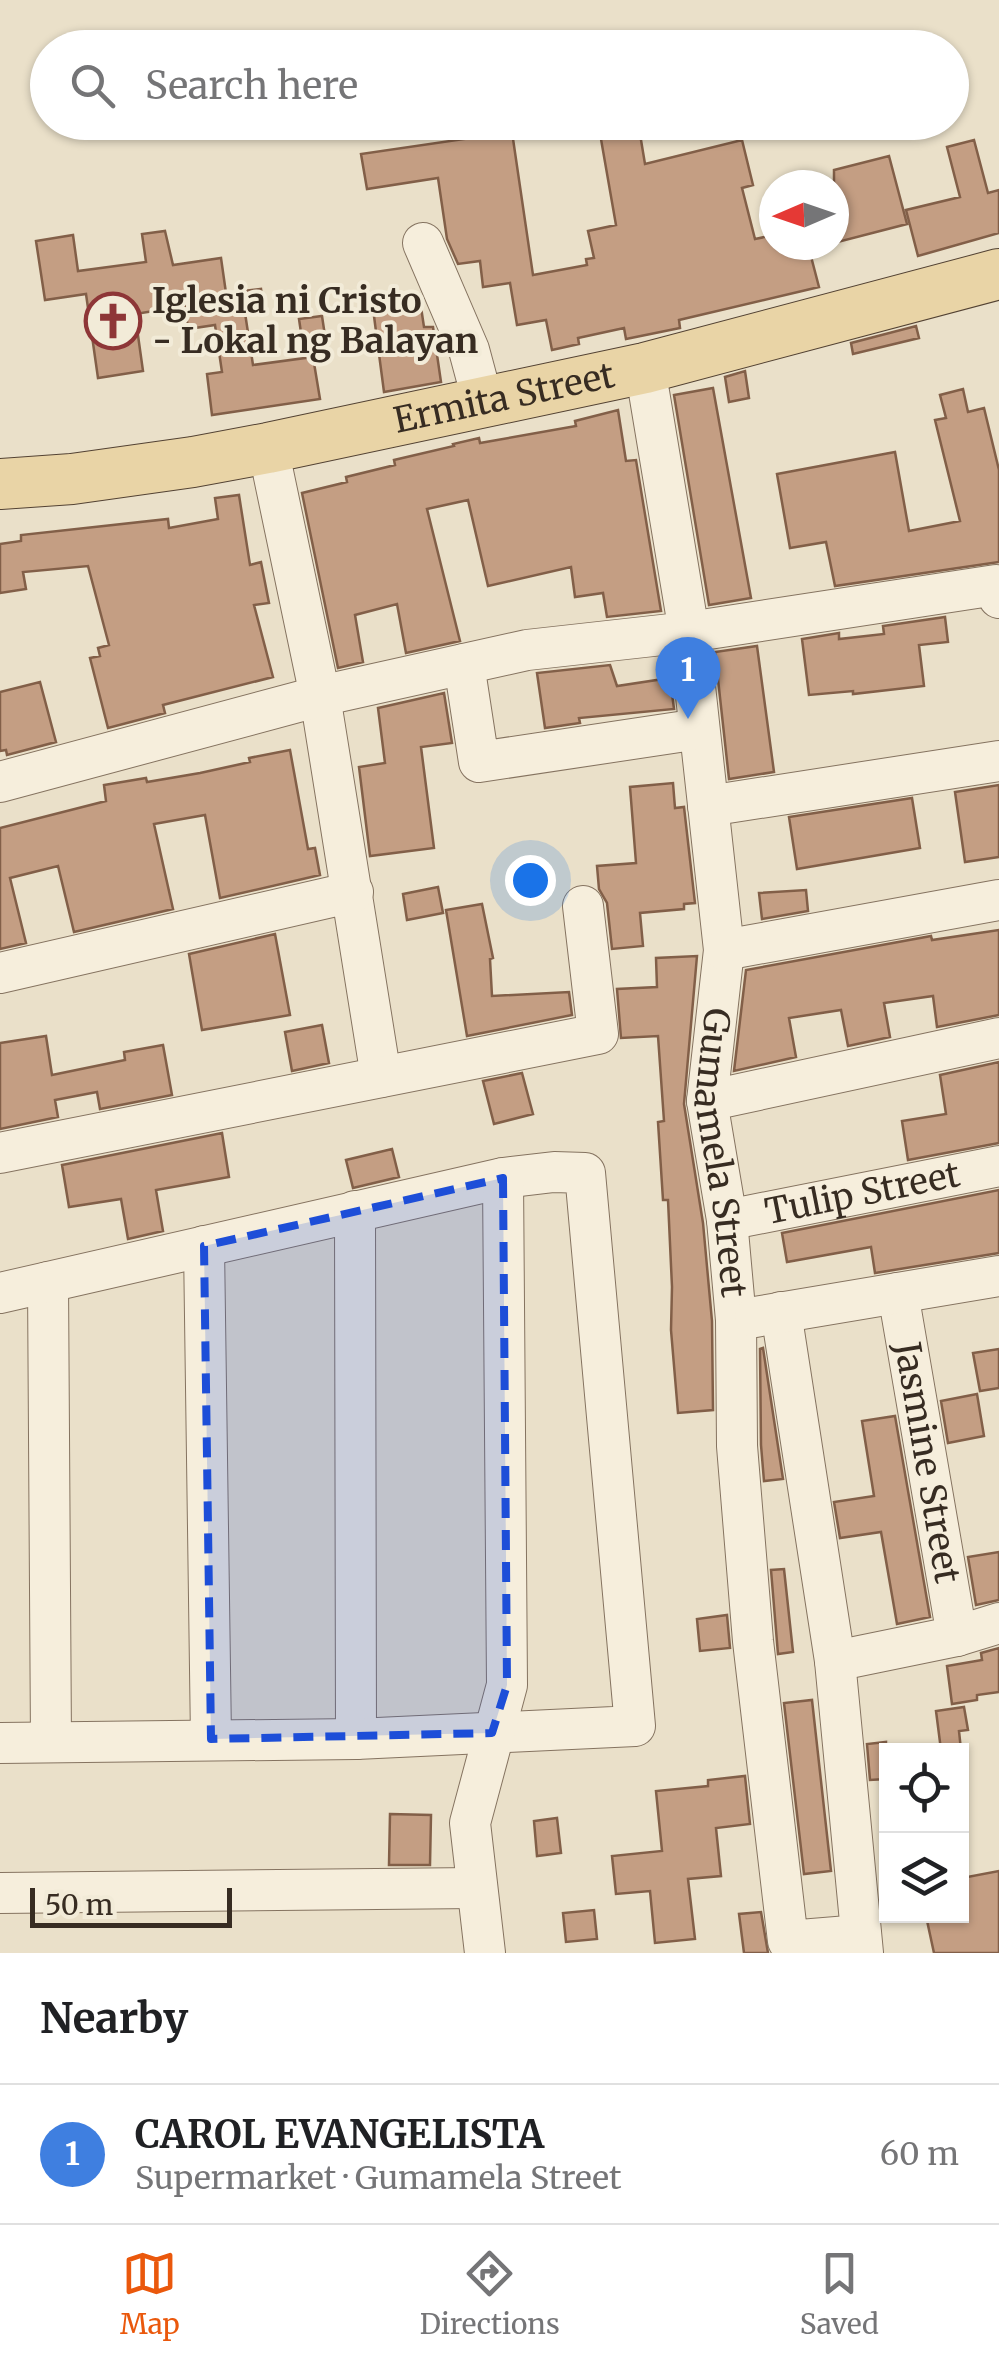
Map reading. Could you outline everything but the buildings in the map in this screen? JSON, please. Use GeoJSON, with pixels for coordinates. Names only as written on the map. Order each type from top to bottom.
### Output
{"type":"FeatureCollection","features":[{"type":"Feature","properties":{"kind":"main road","name":"Ermita Street"},"geometry":{"type":"LineString","coordinates":[[0,484],[89,476],[268,448],[645,368],[999,274]]}},
{"type":"Feature","properties":{"kind":"street"},"geometry":{"type":"LineString","coordinates":[[423,243],[468,350],[483,402]]}},
{"type":"Feature","properties":{"kind":"street","name":"Gumamela Street"},"geometry":{"type":"LineString","coordinates":[[645,368],[688,632],[724,950],[707,1101],[727,1220],[736,1320],[737,1446],[753,1640],[788,1941],[862,1944]]}},
{"type":"Feature","properties":{"kind":"street"},"geometry":{"type":"LineString","coordinates":[[268,448],[320,696],[381,1077]]}},
{"type":"Feature","properties":{"kind":"street"},"geometry":{"type":"LineString","coordinates":[[0,782],[320,696],[527,650],[688,632],[996,585],[999,598]]}},
{"type":"Feature","properties":{"kind":"street"},"geometry":{"type":"LineString","coordinates":[[464,664],[479,762],[699,729]]}},
{"type":"Feature","properties":{"kind":"street"},"geometry":{"type":"LineString","coordinates":[[708,806],[999,761]]}},
{"type":"Feature","properties":{"kind":"street"},"geometry":{"type":"LineString","coordinates":[[0,973],[353,892]]}},
{"type":"Feature","properties":{"kind":"street"},"geometry":{"type":"LineString","coordinates":[[724,950],[999,900]]}},
{"type":"Feature","properties":{"kind":"street"},"geometry":{"type":"LineString","coordinates":[[0,1153],[598,1034],[583,906]]}},
{"type":"Feature","properties":{"kind":"street"},"geometry":{"type":"LineString","coordinates":[[707,1101],[999,1038]]}},
{"type":"Feature","properties":{"kind":"street","name":"Tulip Street"},"geometry":{"type":"LineString","coordinates":[[727,1220],[999,1166]]}},
{"type":"Feature","properties":{"kind":"street"},"geometry":{"type":"LineString","coordinates":[[0,1293],[503,1178],[585,1173],[634,1726],[356,1739],[0,1743]]}},
{"type":"Feature","properties":{"kind":"street"},"geometry":{"type":"LineString","coordinates":[[485,1953],[470,1823],[507,1685],[503,1178]]}},
{"type":"Feature","properties":{"kind":"street"},"geometry":{"type":"LineString","coordinates":[[355,1212],[356,1739]]}},
{"type":"Feature","properties":{"kind":"street"},"geometry":{"type":"LineString","coordinates":[[204,1246],[211,1739]]}},
{"type":"Feature","properties":{"kind":"street"},"geometry":{"type":"LineString","coordinates":[[736,1320],[999,1276]]}},
{"type":"Feature","properties":{"kind":"street"},"geometry":{"type":"LineString","coordinates":[[48,1282],[52,1742]]}},
{"type":"Feature","properties":{"kind":"street","name":"Jasmine Street"},"geometry":{"type":"LineString","coordinates":[[898,1293],[957,1636]]}},
{"type":"Feature","properties":{"kind":"street"},"geometry":{"type":"LineString","coordinates":[[781,1312],[835,1662],[862,1944]]}},
{"type":"Feature","properties":{"kind":"street"},"geometry":{"type":"LineString","coordinates":[[835,1662],[957,1636],[999,1622]]}},
{"type":"Feature","properties":{"kind":"street"},"geometry":{"type":"LineString","coordinates":[[0,1893],[475,1888]]}},
{"type":"Feature","properties":{"kind":"highlighted area"},"geometry":{"type":"Polygon","coordinates":[[[503,1178],[507,1685],[492,1733],[211,1739],[204,1246],[503,1178]]]}},
{"type":"Feature","properties":{"kind":"place","name":"Iglesia ni Cristo - Lokal ng Balayan"},"geometry":{"type":"Point","coordinates":[113,321]}},
{"type":"Feature","properties":{"kind":"place","name":"CAROL EVANGELISTA"},"geometry":{"type":"Point","coordinates":[688,719]}}]}
